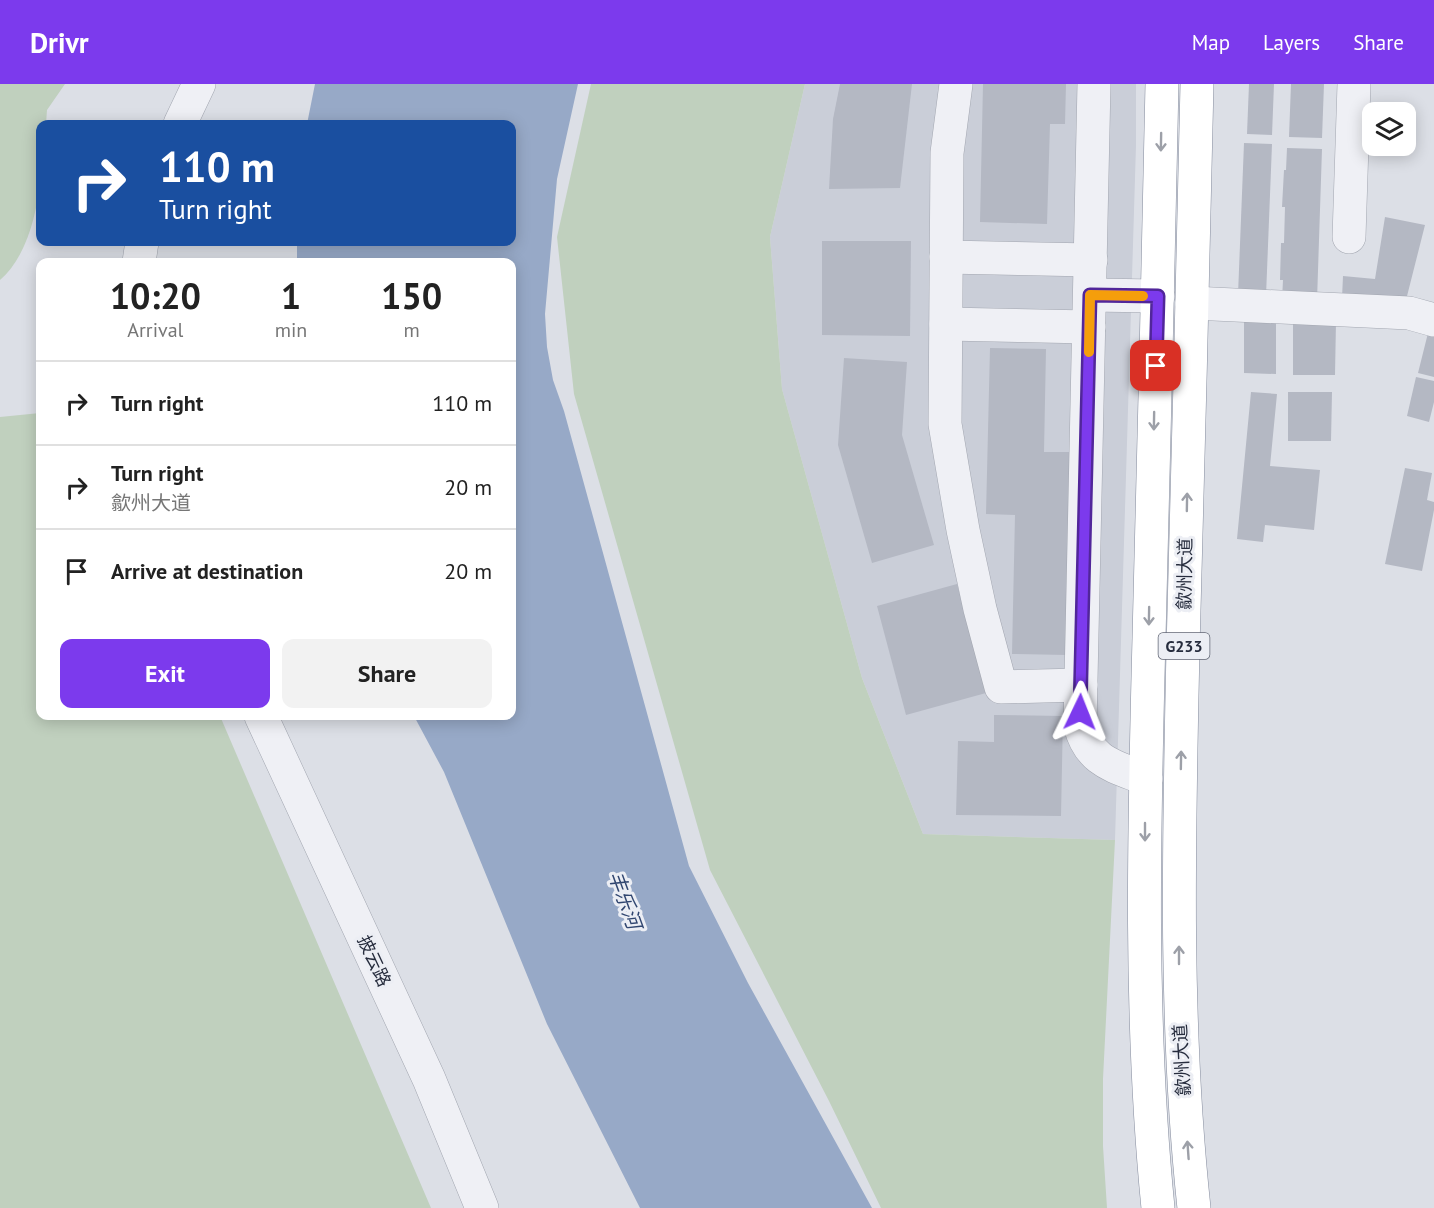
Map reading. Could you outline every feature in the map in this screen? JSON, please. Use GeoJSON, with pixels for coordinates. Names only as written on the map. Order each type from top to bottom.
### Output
{"type":"FeatureCollection","features":[{"type":"Feature","properties":{"kind":"highway","name":"歙州大道"},"geometry":{"type":"LineString","coordinates":[[1158,1208],[1147,1078],[1144,1004],[1146,780],[1162,84]]}},
{"type":"Feature","properties":{"kind":"highway","name":"歙州大道"},"geometry":{"type":"LineString","coordinates":[[1194,1208],[1185,1108],[1179,992],[1181,761],[1197,84]]}},
{"type":"Feature","properties":{"kind":"street"},"geometry":{"type":"LineString","coordinates":[[182,120],[199,84]]}},
{"type":"Feature","properties":{"kind":"street"},"geometry":{"type":"LineString","coordinates":[[956,84],[947,153],[945,424],[963,530],[1000,687],[1081,685]]}},
{"type":"Feature","properties":{"kind":"street"},"geometry":{"type":"LineString","coordinates":[[1094,84],[1080,725],[1083,738],[1090,749],[1106,763],[1146,780]]}},
{"type":"Feature","properties":{"kind":"street"},"geometry":{"type":"LineString","coordinates":[[1349,237],[1354,84]]}},
{"type":"Feature","properties":{"kind":"street"},"geometry":{"type":"LineString","coordinates":[[946,257],[1090,260]]}},
{"type":"Feature","properties":{"kind":"street"},"geometry":{"type":"LineString","coordinates":[[1090,295],[1158,296]]}},
{"type":"Feature","properties":{"kind":"street"},"geometry":{"type":"LineString","coordinates":[[1192,303],[1409,313],[1434,320]]}},
{"type":"Feature","properties":{"kind":"street"},"geometry":{"type":"LineString","coordinates":[[946,324],[1089,327]]}},
{"type":"Feature","properties":{"kind":"street","name":"披云路"},"geometry":{"type":"LineString","coordinates":[[263,720],[429,1079],[482,1208]]}},
{"type":"Feature","properties":{"kind":"shaded area"},"geometry":{"type":"Polygon","coordinates":[[[805,84],[1136,84],[1115,840],[923,834],[862,678],[782,389],[770,237],[805,84]]]}},
{"type":"Feature","properties":{"kind":"green space"},"geometry":{"type":"Polygon","coordinates":[[[0,84],[65,84],[47,110],[46,120],[36,120],[36,207],[33,221],[17,260],[0,280],[0,84]]]}},
{"type":"Feature","properties":{"kind":"green space"},"geometry":{"type":"Polygon","coordinates":[[[591,84],[805,84],[770,237],[782,389],[862,678],[923,834],[1115,840],[1103,1079],[1103,1146],[1107,1208],[881,1208],[829,1101],[710,870],[574,394],[557,237],[591,84]]]}},
{"type":"Feature","properties":{"kind":"green space"},"geometry":{"type":"Polygon","coordinates":[[[36,413],[36,720],[222,720],[431,1208],[0,1208],[0,417],[36,413]]]}},
{"type":"Feature","properties":{"kind":"water","name":"丰乐河"},"geometry":{"type":"Polygon","coordinates":[[[315,84],[578,84],[557,179],[545,314],[547,347],[553,380],[564,411],[689,866],[748,983],[872,1208],[640,1208],[547,1024],[444,772],[416,720],[516,720],[516,258],[297,258],[297,246],[516,246],[516,120],[308,120],[315,84]]]}},
{"type":"Feature","properties":{"kind":"building"},"geometry":{"type":"Polygon","coordinates":[[[840,84],[912,84],[900,188],[829,189],[833,119],[840,84]]]}},
{"type":"Feature","properties":{"kind":"building"},"geometry":{"type":"Polygon","coordinates":[[[983,84],[1066,84],[1065,124],[1050,124],[1047,224],[980,222],[983,84]]]}},
{"type":"Feature","properties":{"kind":"building"},"geometry":{"type":"Polygon","coordinates":[[[1249,84],[1274,84],[1272,135],[1247,134],[1249,84]]]}},
{"type":"Feature","properties":{"kind":"building"},"geometry":{"type":"Polygon","coordinates":[[[1291,84],[1324,84],[1322,138],[1289,137],[1291,84]]]}},
{"type":"Feature","properties":{"kind":"building"},"geometry":{"type":"Polygon","coordinates":[[[1244,143],[1272,144],[1266,296],[1238,295],[1244,143]]]}},
{"type":"Feature","properties":{"kind":"building"},"geometry":{"type":"Polygon","coordinates":[[[1287,148],[1322,149],[1317,301],[1282,300],[1281,243],[1284,243],[1285,207],[1282,207],[1287,148]]]}},
{"type":"Feature","properties":{"kind":"building"},"geometry":{"type":"Polygon","coordinates":[[[1385,217],[1425,225],[1404,308],[1342,298],[1343,276],[1375,279],[1385,217]]]}},
{"type":"Feature","properties":{"kind":"building"},"geometry":{"type":"Polygon","coordinates":[[[822,241],[911,241],[910,336],[822,335],[822,241]]]}},
{"type":"Feature","properties":{"kind":"building"},"geometry":{"type":"Polygon","coordinates":[[[1244,316],[1276,316],[1276,374],[1244,373],[1244,316]]]}},
{"type":"Feature","properties":{"kind":"building"},"geometry":{"type":"Polygon","coordinates":[[[1293,321],[1336,321],[1335,375],[1293,375],[1293,321]]]}},
{"type":"Feature","properties":{"kind":"building"},"geometry":{"type":"Polygon","coordinates":[[[1429,329],[1434,330],[1434,377],[1418,373],[1429,329]]]}},
{"type":"Feature","properties":{"kind":"building"},"geometry":{"type":"Polygon","coordinates":[[[990,348],[1046,349],[1044,452],[1072,452],[1067,655],[1012,654],[1015,515],[986,514],[990,348]]]}},
{"type":"Feature","properties":{"kind":"building"},"geometry":{"type":"Polygon","coordinates":[[[844,358],[907,362],[902,435],[934,545],[872,563],[838,445],[844,358]]]}},
{"type":"Feature","properties":{"kind":"building"},"geometry":{"type":"Polygon","coordinates":[[[1416,377],[1434,381],[1434,402],[1429,422],[1407,416],[1416,377]]]}},
{"type":"Feature","properties":{"kind":"building"},"geometry":{"type":"Polygon","coordinates":[[[1251,392],[1277,394],[1270,466],[1320,470],[1314,530],[1265,525],[1263,542],[1237,539],[1251,392]]]}},
{"type":"Feature","properties":{"kind":"building"},"geometry":{"type":"Polygon","coordinates":[[[1288,392],[1332,392],[1331,441],[1288,441],[1288,392]]]}},
{"type":"Feature","properties":{"kind":"building"},"geometry":{"type":"Polygon","coordinates":[[[1405,468],[1432,473],[1427,500],[1434,502],[1434,510],[1422,571],[1385,564],[1405,468]]]}},
{"type":"Feature","properties":{"kind":"building"},"geometry":{"type":"Polygon","coordinates":[[[957,584],[986,693],[906,715],[877,606],[957,584]]]}},
{"type":"Feature","properties":{"kind":"building"},"geometry":{"type":"Polygon","coordinates":[[[994,715],[1063,716],[1061,816],[956,815],[958,741],[994,742],[994,715]]]}},
{"type":"Feature","properties":{"kind":"slow traffic"},"geometry":{"type":"LineString","coordinates":[[1089,352],[1090,295],[1143,296]]}},
{"type":"Feature","properties":{"kind":"route"},"geometry":{"type":"LineString","coordinates":[[1080,712],[1090,295],[1158,296],[1156,366]]}}]}
